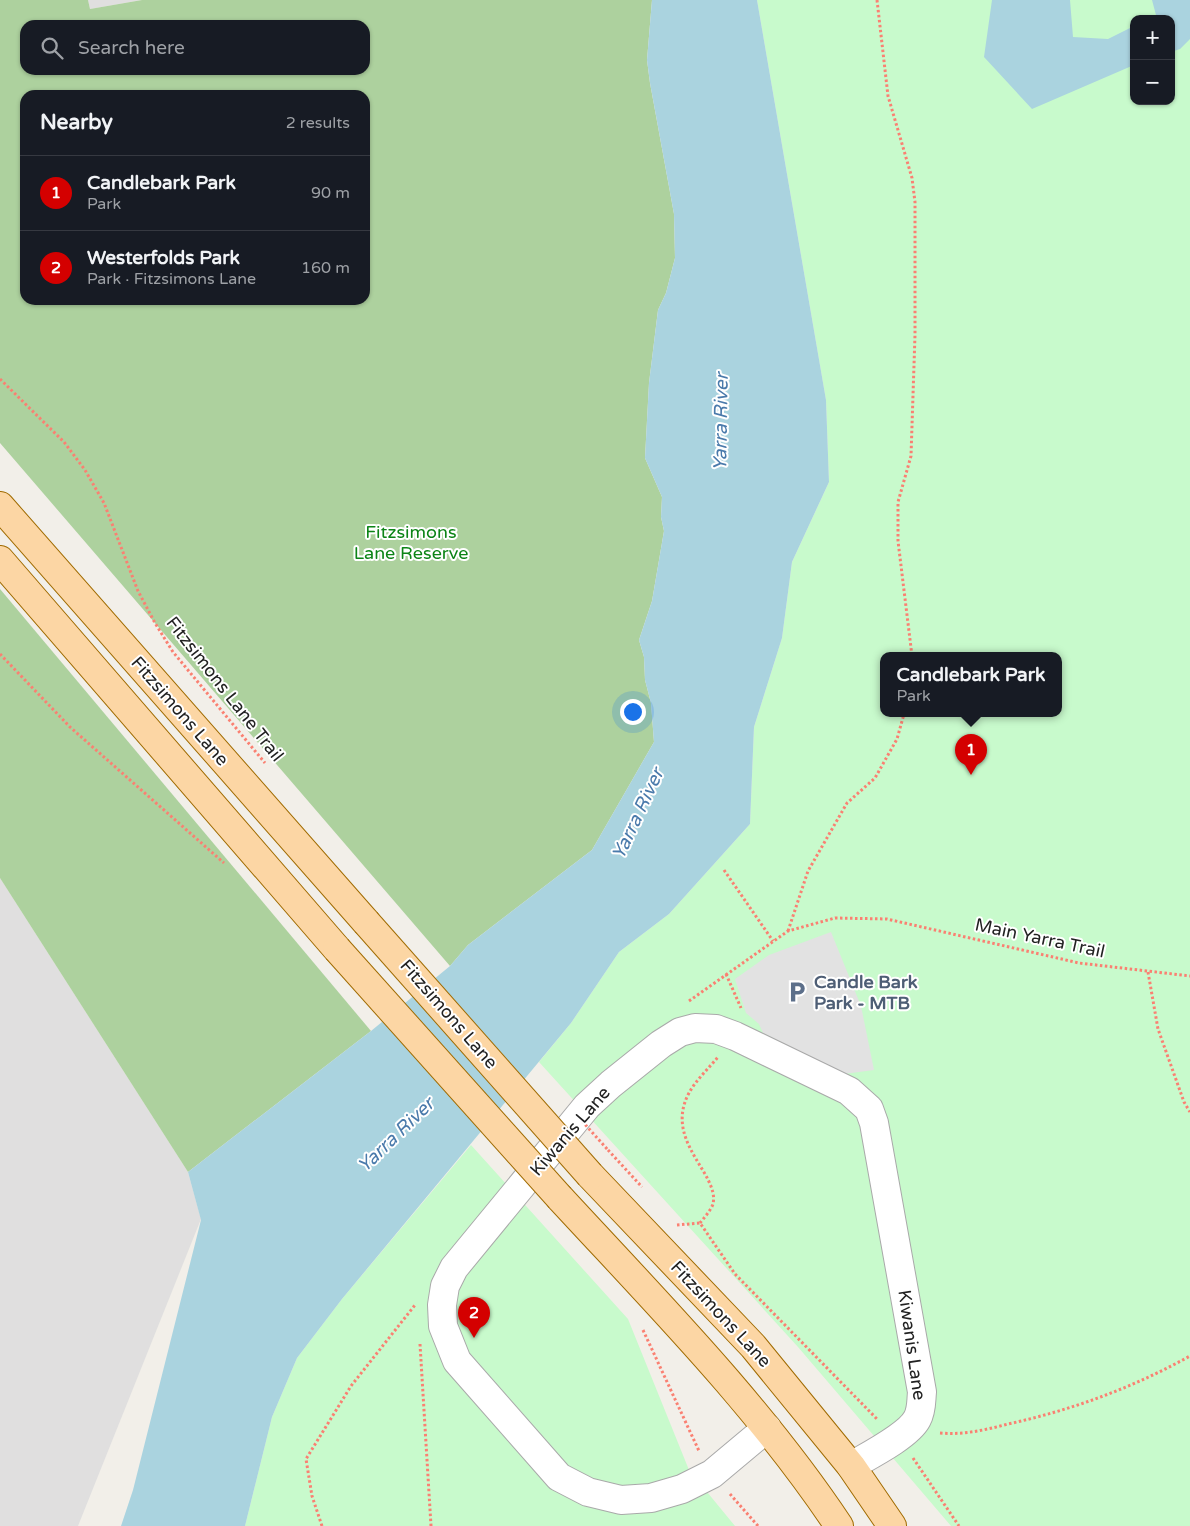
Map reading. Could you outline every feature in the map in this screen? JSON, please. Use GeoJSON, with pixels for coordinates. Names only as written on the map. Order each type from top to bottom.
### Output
{"type":"FeatureCollection","features":[{"type":"Feature","properties":{"kind":"main road","name":"Fitzsimons Lane"},"geometry":{"type":"LineString","coordinates":[[0,506],[590,1175],[753,1346],[851,1466],[892,1526]]}},
{"type":"Feature","properties":{"kind":"main road","name":"Fitzsimons Lane"},"geometry":{"type":"LineString","coordinates":[[0,560],[337,948],[560,1198],[725,1376],[816,1491],[839,1526]]}},
{"type":"Feature","properties":{"kind":"lane","name":"Kiwanis Lane"},"geometry":{"type":"LineString","coordinates":[[767,1428],[712,1474],[682,1490],[651,1498],[621,1500],[588,1492],[559,1477],[457,1361],[443,1326],[442,1305],[445,1286],[454,1268],[587,1106],[653,1050],[680,1032],[695,1028],[716,1029],[736,1036],[849,1090],[869,1109],[878,1140],[922,1392],[921,1408],[917,1420],[902,1434],[851,1466]]}},
{"type":"Feature","properties":{"kind":"path"},"geometry":{"type":"LineString","coordinates":[[877,0],[888,96],[912,178],[915,202],[916,335],[911,456],[898,502],[898,542],[912,652]]}},
{"type":"Feature","properties":{"kind":"path","name":"Fitzsimons Lane Trail"},"geometry":{"type":"LineString","coordinates":[[0,379],[64,442],[85,470],[104,503],[138,591],[155,624],[173,652],[269,767]]}},
{"type":"Feature","properties":{"kind":"path"},"geometry":{"type":"LineString","coordinates":[[0,654],[70,727],[226,865]]}},
{"type":"Feature","properties":{"kind":"path"},"geometry":{"type":"LineString","coordinates":[[788,931],[808,872],[847,803],[875,778],[897,739],[903,717]]}},
{"type":"Feature","properties":{"kind":"path"},"geometry":{"type":"LineString","coordinates":[[724,870],[773,941]]}},
{"type":"Feature","properties":{"kind":"path","name":"Main Yarra Trail"},"geometry":{"type":"LineString","coordinates":[[886,919],[1079,963],[1190,976]]}},
{"type":"Feature","properties":{"kind":"path"},"geometry":{"type":"LineString","coordinates":[[1148,972],[1158,1030],[1184,1102],[1190,1112]]}},
{"type":"Feature","properties":{"kind":"path"},"geometry":{"type":"LineString","coordinates":[[672,1219],[678,1226],[700,1223],[713,1205],[713,1188],[692,1154],[684,1132],[684,1112],[689,1093],[736,1036],[742,1011],[726,974]]}},
{"type":"Feature","properties":{"kind":"path"},"geometry":{"type":"LineString","coordinates":[[608,1150],[646,1192]]}},
{"type":"Feature","properties":{"kind":"path"},"geometry":{"type":"LineString","coordinates":[[700,1223],[735,1274],[902,1434],[909,1452],[960,1526]]}},
{"type":"Feature","properties":{"kind":"path"},"geometry":{"type":"LineString","coordinates":[[322,1526],[312,1496],[306,1459],[351,1386],[417,1303]]}},
{"type":"Feature","properties":{"kind":"path"},"geometry":{"type":"LineString","coordinates":[[640,1322],[706,1465],[758,1526]]}},
{"type":"Feature","properties":{"kind":"path"},"geometry":{"type":"LineString","coordinates":[[902,1434],[961,1435],[1081,1406],[1157,1375],[1190,1356]]}},
{"type":"Feature","properties":{"kind":"shaded area"},"geometry":{"type":"Polygon","coordinates":[[[88,0],[142,0],[90,9],[88,0]]]}},
{"type":"Feature","properties":{"kind":"shaded area"},"geometry":{"type":"Polygon","coordinates":[[[0,878],[188,1172],[201,1219],[78,1526],[0,1526],[0,878]]]}},
{"type":"Feature","properties":{"kind":"shaded area","name":"Candle Bark Park - MTB"},"geometry":{"type":"Polygon","coordinates":[[[831,932],[861,1006],[874,1070],[844,1074],[763,1033],[759,1024],[746,1013],[735,979],[769,955],[831,932]]]}},
{"type":"Feature","properties":{"kind":"green space","name":"Fitzsimons Lane Reserve"},"geometry":{"type":"Polygon","coordinates":[[[0,0],[88,0],[90,9],[142,0],[652,0],[647,60],[674,214],[675,258],[666,293],[658,310],[649,383],[645,458],[662,497],[661,517],[664,531],[652,601],[639,640],[644,657],[645,680],[651,703],[654,742],[592,850],[468,945],[450,966],[0,443],[0,0]]]}},
{"type":"Feature","properties":{"kind":"green space"},"geometry":{"type":"Polygon","coordinates":[[[757,0],[1190,0],[1190,1526],[951,1526],[798,1347],[539,1062],[571,1023],[619,952],[669,914],[750,824],[754,727],[782,638],[792,562],[829,482],[826,400],[757,0]]]}},
{"type":"Feature","properties":{"kind":"green space"},"geometry":{"type":"Polygon","coordinates":[[[0,589],[371,1031],[188,1172],[0,878],[0,589]]]}},
{"type":"Feature","properties":{"kind":"green space"},"geometry":{"type":"Polygon","coordinates":[[[471,1145],[628,1319],[689,1470],[735,1526],[245,1526],[272,1417],[297,1358],[342,1299],[471,1145]]]}},
{"type":"Feature","properties":{"kind":"water","name":"Yarra River"},"geometry":{"type":"Polygon","coordinates":[[[652,0],[757,0],[826,400],[829,482],[792,562],[782,638],[754,727],[750,824],[669,914],[619,952],[571,1023],[342,1299],[297,1358],[272,1417],[245,1526],[121,1526],[133,1490],[201,1220],[188,1172],[371,1031],[450,966],[468,945],[592,850],[654,742],[651,703],[645,680],[644,657],[639,640],[652,601],[664,531],[661,517],[662,497],[645,458],[649,383],[658,310],[666,293],[675,258],[674,214],[647,60],[652,0]]]}},
{"type":"Feature","properties":{"kind":"water"},"geometry":{"type":"Polygon","coordinates":[[[992,0],[1070,0],[1073,37],[1108,39],[1130,28],[1130,67],[1032,109],[984,57],[992,0]]]}},
{"type":"Feature","properties":{"kind":"water"},"geometry":{"type":"Polygon","coordinates":[[[1152,0],[1190,0],[1190,39],[1180,49],[1175,51],[1175,15],[1156,15],[1152,0]]]}},
{"type":"Feature","properties":{"kind":"place","name":"Candlebark Park"},"geometry":{"type":"Point","coordinates":[971,775]}},
{"type":"Feature","properties":{"kind":"place","name":"Candle Bark Park - MTB"},"geometry":{"type":"Point","coordinates":[797,992]}},
{"type":"Feature","properties":{"kind":"place","name":"Westerfolds Park"},"geometry":{"type":"Point","coordinates":[474,1338]}}]}
